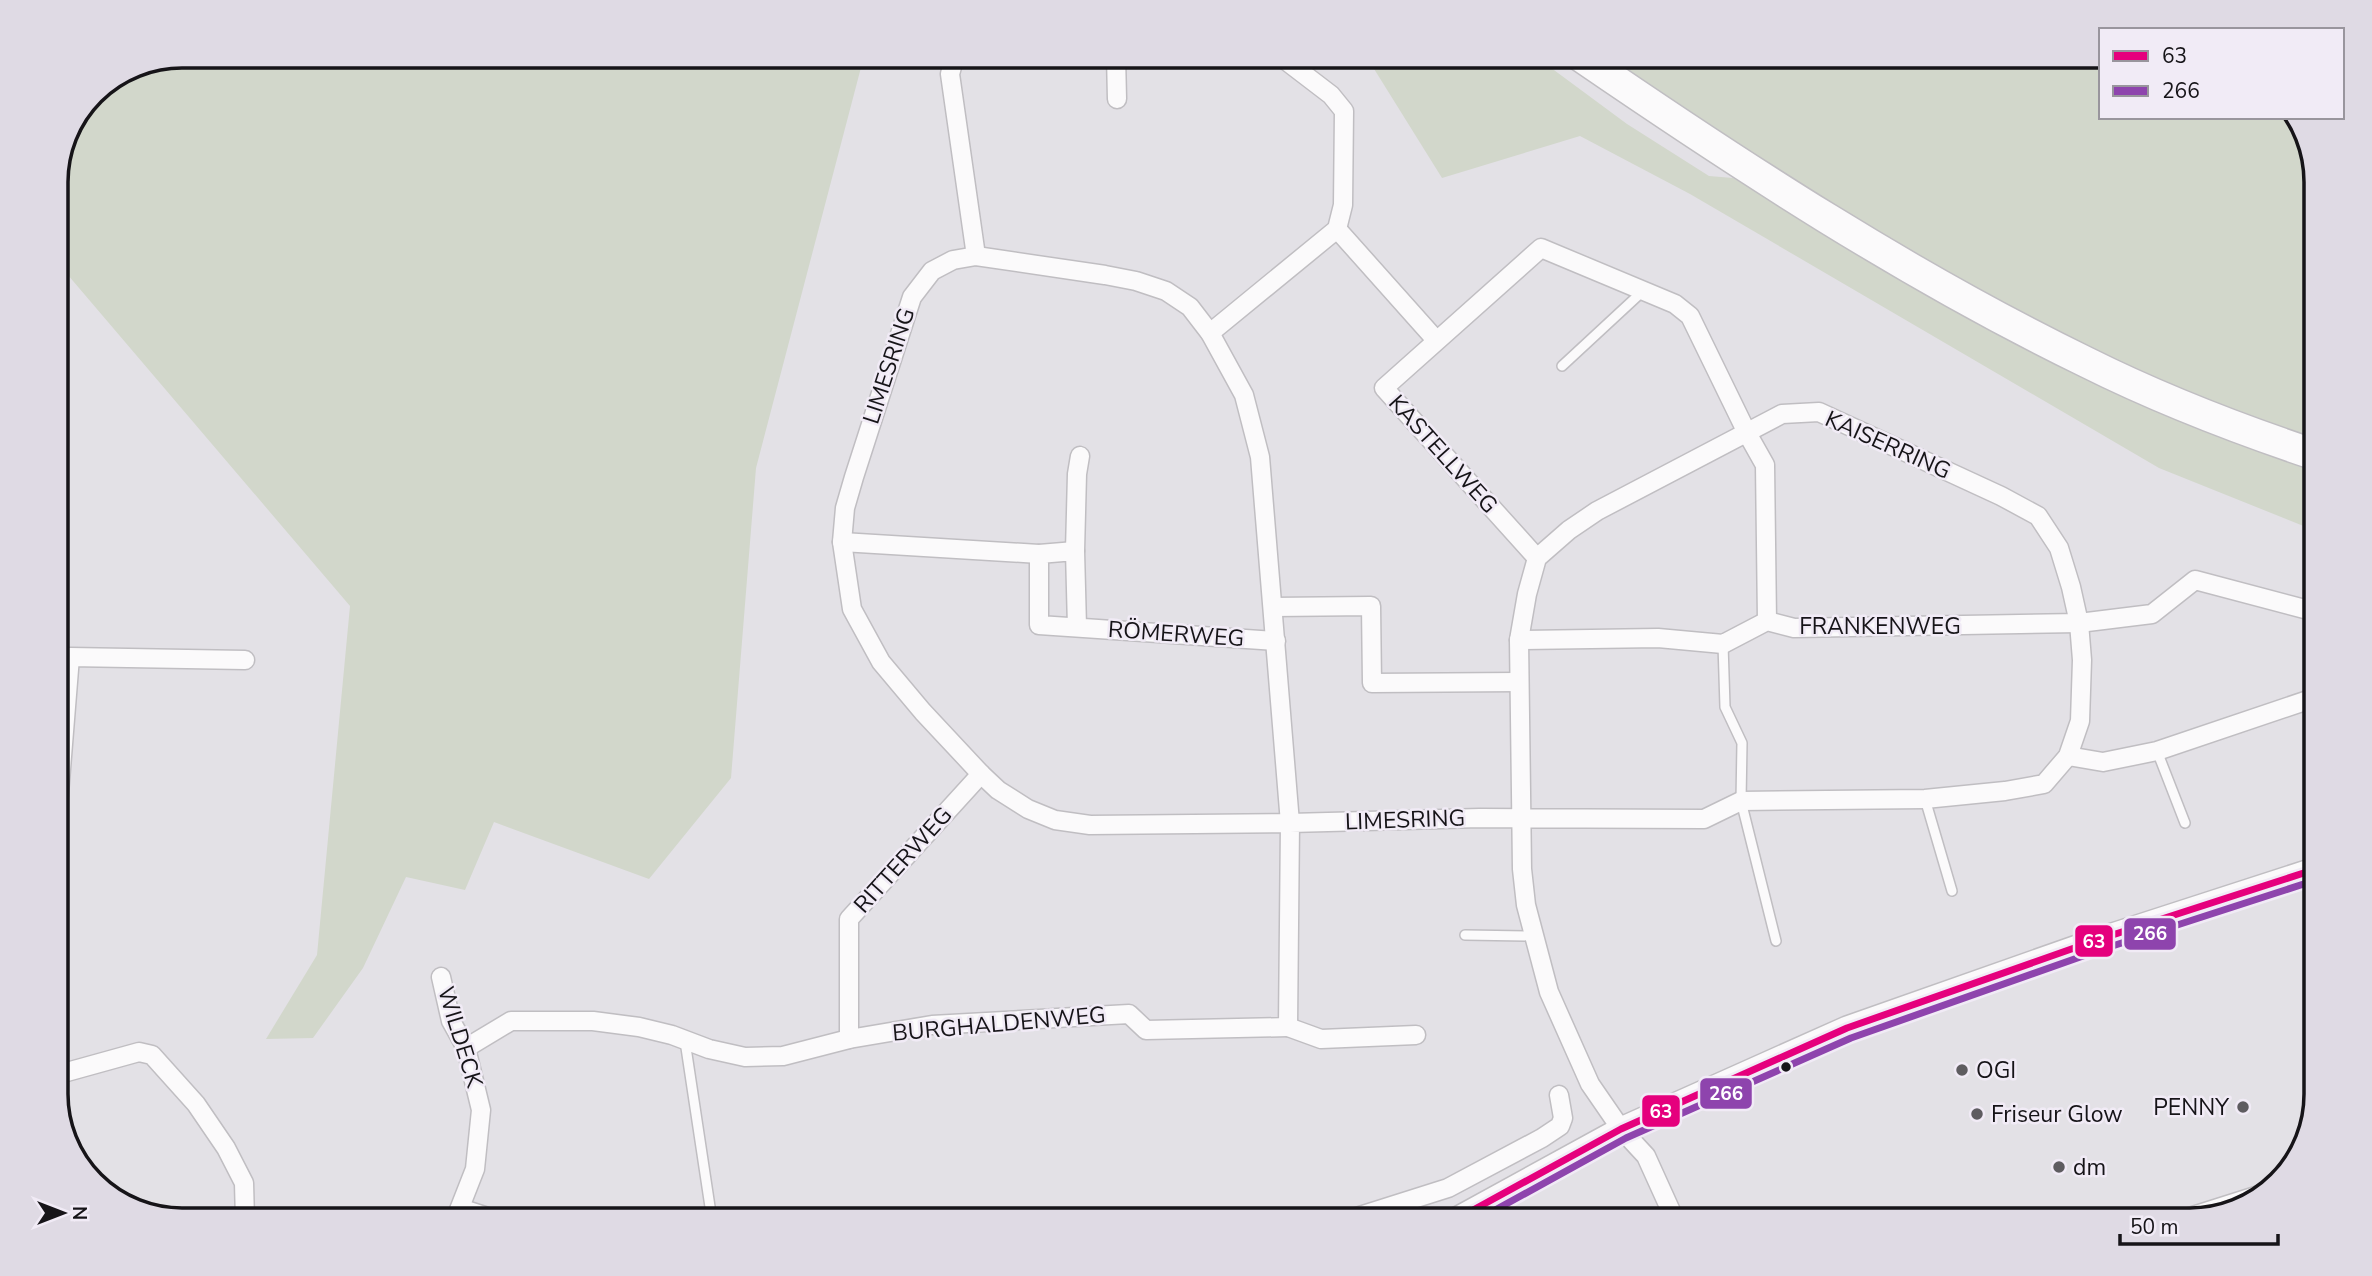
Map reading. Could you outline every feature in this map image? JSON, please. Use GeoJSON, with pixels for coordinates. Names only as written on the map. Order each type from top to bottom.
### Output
{"type":"FeatureCollection","features":[{"type":"Feature","properties":{"kind":"main road"},"geometry":{"type":"LineString","coordinates":[[1598,68],[1847,229],[2003,320],[2087,363],[2174,402],[2304,451]]}},
{"type":"Feature","properties":{"kind":"street"},"geometry":{"type":"LineString","coordinates":[[952,68],[950,74],[976,256]]}},
{"type":"Feature","properties":{"kind":"street"},"geometry":{"type":"LineString","coordinates":[[1116,68],[1117,99]]}},
{"type":"Feature","properties":{"kind":"street"},"geometry":{"type":"LineString","coordinates":[[1210,333],[1337,229],[1343,205],[1344,111],[1331,95],[1296,68]]}},
{"type":"Feature","properties":{"kind":"street"},"geometry":{"type":"LineString","coordinates":[[1337,229],[1436,340],[1541,248],[1675,304],[1689,316],[1765,465],[1767,621]]}},
{"type":"Feature","properties":{"kind":"street","name":"LIMESRING"},"geometry":{"type":"LineString","coordinates":[[1290,823],[1260,457],[1244,394],[1210,333],[1190,307],[1166,291],[1136,281],[976,256],[953,260],[932,271],[912,297],[845,508],[842,542],[852,609],[881,662],[981,774],[1028,809],[1055,820],[1090,825],[1290,823],[1520,817]]}},
{"type":"Feature","properties":{"kind":"street","name":"KASTELLWEG"},"geometry":{"type":"LineString","coordinates":[[1436,340],[1384,388],[1537,558]]}},
{"type":"Feature","properties":{"kind":"street","name":"KAISERRING"},"geometry":{"type":"LineString","coordinates":[[1520,817],[1704,819],[1741,801],[1924,799],[2005,791],[2044,784],[2068,756],[2080,721],[2082,660],[2079,624],[2059,548],[2038,516],[1819,412],[1782,414],[1597,511],[1569,530],[1537,558]]}},
{"type":"Feature","properties":{"kind":"street","name":"RÖMERWEG"},"geometry":{"type":"LineString","coordinates":[[1077,627],[1075,551],[1080,456]]}},
{"type":"Feature","properties":{"kind":"street"},"geometry":{"type":"LineString","coordinates":[[842,542],[1039,554],[1075,551]]}},
{"type":"Feature","properties":{"kind":"street","name":"RÖMERWEG"},"geometry":{"type":"LineString","coordinates":[[1039,554],[1040,625],[1276,641]]}},
{"type":"Feature","properties":{"kind":"street"},"geometry":{"type":"LineString","coordinates":[[1537,558],[1519,640],[1523,881],[1534,936],[1549,992],[1590,1084],[1620,1129],[1646,1156],[1670,1208]]}},
{"type":"Feature","properties":{"kind":"street","name":"FRANKENWEG"},"geometry":{"type":"LineString","coordinates":[[1723,644],[1767,621],[1794,628],[2079,624],[2152,614],[2194,580],[2304,609]]}},
{"type":"Feature","properties":{"kind":"street"},"geometry":{"type":"LineString","coordinates":[[1273,607],[1371,606],[1372,683],[1519,682]]}},
{"type":"Feature","properties":{"kind":"street"},"geometry":{"type":"LineString","coordinates":[[1519,640],[1658,638],[1723,644]]}},
{"type":"Feature","properties":{"kind":"street"},"geometry":{"type":"LineString","coordinates":[[68,682],[70,657],[245,660]]}},
{"type":"Feature","properties":{"kind":"street"},"geometry":{"type":"LineString","coordinates":[[2068,756],[2103,761],[2157,751],[2304,702]]}},
{"type":"Feature","properties":{"kind":"street","name":"RITTERWEG"},"geometry":{"type":"LineString","coordinates":[[849,1039],[849,919],[981,774]]}},
{"type":"Feature","properties":{"kind":"street"},"geometry":{"type":"LineString","coordinates":[[1288,1027],[1290,823]]}},
{"type":"Feature","properties":{"kind":"street"},"geometry":{"type":"LineString","coordinates":[[1477,1208],[1620,1129],[1776,1058],[1900,1007],[2304,873]]}},
{"type":"Feature","properties":{"kind":"street","name":"WILDECK"},"geometry":{"type":"LineString","coordinates":[[441,976],[451,1021],[466,1048],[481,1110],[474,1169],[460,1208]]}},
{"type":"Feature","properties":{"kind":"street","name":"BURGHALDENWEG"},"geometry":{"type":"LineString","coordinates":[[466,1048],[511,1021],[593,1021],[639,1027],[685,1039],[709,1049],[745,1057],[783,1056],[849,1039],[932,1025],[1129,1014],[1146,1030],[1288,1027],[1321,1039],[1416,1035]]}},
{"type":"Feature","properties":{"kind":"street"},"geometry":{"type":"LineString","coordinates":[[68,1071],[139,1052],[152,1055],[196,1104],[226,1148],[244,1183],[245,1208]]}},
{"type":"Feature","properties":{"kind":"street"},"geometry":{"type":"LineString","coordinates":[[1385,1208],[1448,1188],[1542,1138],[1560,1126],[1563,1118],[1559,1096]]}},
{"type":"Feature","properties":{"kind":"lane"},"geometry":{"type":"LineString","coordinates":[[1562,366],[1644,290]]}},
{"type":"Feature","properties":{"kind":"lane"},"geometry":{"type":"LineString","coordinates":[[1723,644],[1725,707],[1742,743],[1741,801],[1776,941]]}},
{"type":"Feature","properties":{"kind":"lane"},"geometry":{"type":"LineString","coordinates":[[2157,751],[2185,824]]}},
{"type":"Feature","properties":{"kind":"lane"},"geometry":{"type":"LineString","coordinates":[[1924,799],[1952,891]]}},
{"type":"Feature","properties":{"kind":"lane"},"geometry":{"type":"LineString","coordinates":[[1465,935],[1534,936]]}},
{"type":"Feature","properties":{"kind":"lane"},"geometry":{"type":"LineString","coordinates":[[685,1039],[710,1208]]}},
{"type":"Feature","properties":{"kind":"lane"},"geometry":{"type":"LineString","coordinates":[[1496,1198],[1501,1208]]}},
{"type":"Feature","properties":{"kind":"shaded area"},"geometry":{"type":"Polygon","coordinates":[[[182,68],[861,68],[756,468],[731,778],[649,879],[494,822],[465,890],[406,877],[363,968],[313,1038],[266,1039],[317,955],[350,606],[68,275],[68,175],[72,153],[80,132],[92,113],[107,97],[146,74],[182,68]]]}},
{"type":"Feature","properties":{"kind":"shaded area"},"geometry":{"type":"Polygon","coordinates":[[[1373,68],[1551,68],[1627,124],[1709,176],[1733,178],[1934,294],[2257,450],[2304,468],[2304,526],[2159,468],[1690,194],[1580,136],[1442,178],[1373,68]]]}},
{"type":"Feature","properties":{"kind":"shaded area"},"geometry":{"type":"Polygon","coordinates":[[[1625,68],[2099,68],[2099,119],[2285,119],[2298,146],[2304,175],[2304,439],[2222,408],[2038,324],[1860,225],[1690,115],[1625,68]]]}},
{"type":"Feature","properties":{"kind":"transit line","name":"63"},"geometry":{"type":"LineString","coordinates":[[1477,1208],[1621,1129],[1847,1028],[2097,940],[2304,873]]}},
{"type":"Feature","properties":{"kind":"transit line","name":"266"},"geometry":{"type":"LineString","coordinates":[[1499,1208],[1626,1138],[1851,1038],[2100,950],[2304,884]]}},
{"type":"Feature","properties":{"kind":"place","name":"OGI"},"geometry":{"type":"Point","coordinates":[1962,1070]}},
{"type":"Feature","properties":{"kind":"place","name":"PENNY"},"geometry":{"type":"Point","coordinates":[2243,1107]}},
{"type":"Feature","properties":{"kind":"place","name":"Friseur Glow"},"geometry":{"type":"Point","coordinates":[1977,1114]}},
{"type":"Feature","properties":{"kind":"place","name":"dm"},"geometry":{"type":"Point","coordinates":[2059,1167]}}]}
